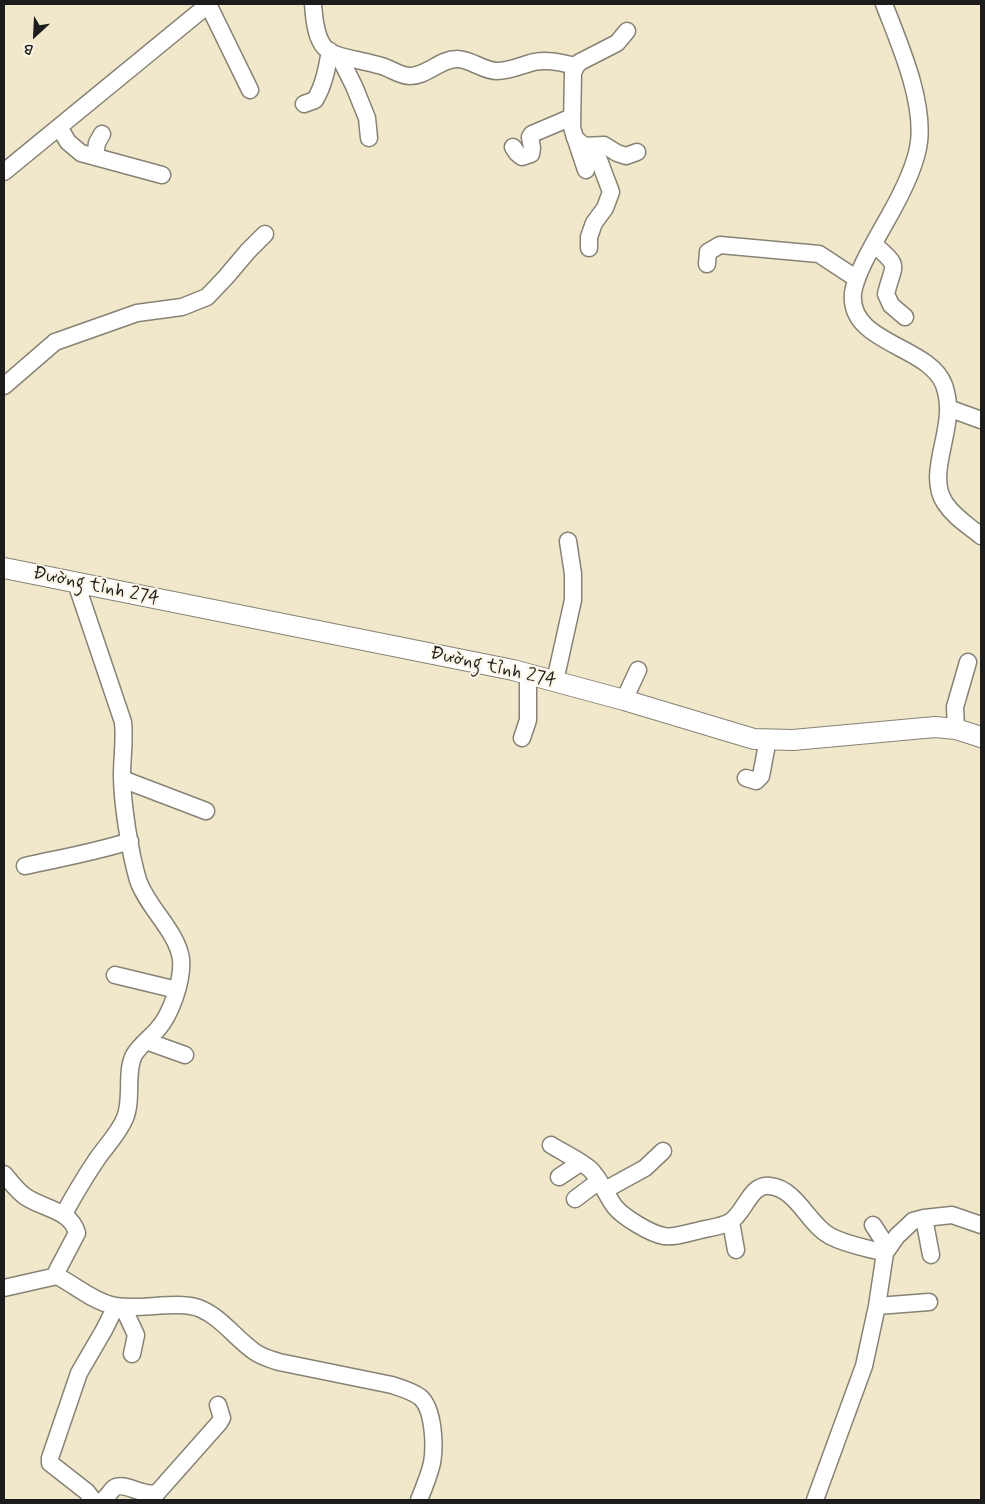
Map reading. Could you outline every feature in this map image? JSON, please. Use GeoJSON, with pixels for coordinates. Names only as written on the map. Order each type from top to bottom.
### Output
{"type":"FeatureCollection","features":[{"type":"Feature","properties":{"kind":"main road","name":"Đường tỉnh 274"},"geometry":{"type":"LineString","coordinates":[[4,568],[528,674],[624,700],[754,739],[793,740],[935,728],[956,729],[981,737]]}},
{"type":"Feature","properties":{"kind":"street"},"geometry":{"type":"LineString","coordinates":[[4,172],[209,4],[250,90]]}},
{"type":"Feature","properties":{"kind":"street"},"geometry":{"type":"LineString","coordinates":[[313,4],[317,37],[322,45],[334,54],[354,86],[367,118],[369,138]]}},
{"type":"Feature","properties":{"kind":"street"},"geometry":{"type":"LineString","coordinates":[[884,4],[912,82],[920,128],[919,144],[896,204],[857,279],[853,294],[855,311],[864,325],[878,336],[920,360],[935,371],[944,385],[948,408],[938,476],[939,490],[944,502],[954,514],[981,536]]}},
{"type":"Feature","properties":{"kind":"street"},"geometry":{"type":"LineString","coordinates":[[586,170],[572,127],[573,73],[580,62],[617,43],[627,31]]}},
{"type":"Feature","properties":{"kind":"street"},"geometry":{"type":"LineString","coordinates":[[334,54],[379,65],[411,76],[418,75],[449,60],[457,59],[496,71],[545,60],[576,66]]}},
{"type":"Feature","properties":{"kind":"street"},"geometry":{"type":"LineString","coordinates":[[304,104],[315,100],[320,93],[326,71],[334,54]]}},
{"type":"Feature","properties":{"kind":"street"},"geometry":{"type":"LineString","coordinates":[[514,147],[522,157],[531,154],[530,142],[532,134],[572,117]]}},
{"type":"Feature","properties":{"kind":"street"},"geometry":{"type":"LineString","coordinates":[[58,127],[68,142],[81,153],[162,175]]}},
{"type":"Feature","properties":{"kind":"street"},"geometry":{"type":"LineString","coordinates":[[95,157],[97,143],[102,134]]}},
{"type":"Feature","properties":{"kind":"street"},"geometry":{"type":"LineString","coordinates":[[578,142],[604,145],[626,156],[637,152]]}},
{"type":"Feature","properties":{"kind":"street"},"geometry":{"type":"LineString","coordinates":[[578,142],[600,160],[611,192],[605,208],[594,223],[589,237],[589,248]]}},
{"type":"Feature","properties":{"kind":"street"},"geometry":{"type":"LineString","coordinates":[[4,386],[55,342],[137,313],[182,308],[207,297],[265,234]]}},
{"type":"Feature","properties":{"kind":"street"},"geometry":{"type":"LineString","coordinates":[[874,244],[893,262],[894,270],[886,294],[891,305],[905,317]]}},
{"type":"Feature","properties":{"kind":"street"},"geometry":{"type":"LineString","coordinates":[[707,264],[708,252],[720,245],[819,254],[857,279]]}},
{"type":"Feature","properties":{"kind":"street"},"geometry":{"type":"LineString","coordinates":[[948,408],[981,420]]}},
{"type":"Feature","properties":{"kind":"street"},"geometry":{"type":"LineString","coordinates":[[554,681],[573,600],[573,574],[568,541]]}},
{"type":"Feature","properties":{"kind":"street"},"geometry":{"type":"LineString","coordinates":[[64,1214],[88,1172],[124,1120],[128,1109],[131,1066],[134,1056],[164,1022],[177,990],[181,973],[181,958],[175,942],[142,891],[138,879],[130,841],[122,779],[125,738],[123,722],[76,583]]}},
{"type":"Feature","properties":{"kind":"street"},"geometry":{"type":"LineString","coordinates":[[956,729],[955,708],[968,662]]}},
{"type":"Feature","properties":{"kind":"street"},"geometry":{"type":"LineString","coordinates":[[624,700],[638,670]]}},
{"type":"Feature","properties":{"kind":"street"},"geometry":{"type":"LineString","coordinates":[[522,738],[528,720],[528,674]]}},
{"type":"Feature","properties":{"kind":"street"},"geometry":{"type":"LineString","coordinates":[[746,778],[756,780],[761,776],[768,739]]}},
{"type":"Feature","properties":{"kind":"street"},"geometry":{"type":"LineString","coordinates":[[122,779],[206,811]]}},
{"type":"Feature","properties":{"kind":"street"},"geometry":{"type":"LineString","coordinates":[[26,866],[100,851],[130,841]]}},
{"type":"Feature","properties":{"kind":"street"},"geometry":{"type":"LineString","coordinates":[[115,975],[177,990]]}},
{"type":"Feature","properties":{"kind":"street"},"geometry":{"type":"LineString","coordinates":[[146,1041],[185,1055]]}},
{"type":"Feature","properties":{"kind":"street"},"geometry":{"type":"LineString","coordinates":[[551,1145],[590,1170],[616,1208],[629,1219],[664,1236],[675,1236],[731,1222],[741,1212],[754,1191],[762,1186],[772,1186],[792,1198],[818,1227],[830,1236],[886,1250]]}},
{"type":"Feature","properties":{"kind":"street"},"geometry":{"type":"LineString","coordinates":[[575,1199],[602,1185],[645,1168],[663,1151]]}},
{"type":"Feature","properties":{"kind":"street"},"geometry":{"type":"LineString","coordinates":[[559,1177],[580,1163]]}},
{"type":"Feature","properties":{"kind":"street"},"geometry":{"type":"LineString","coordinates":[[4,1174],[29,1199],[64,1214],[75,1226],[77,1233],[57,1272],[57,1276]]}},
{"type":"Feature","properties":{"kind":"street"},"geometry":{"type":"LineString","coordinates":[[815,1500],[859,1382],[877,1306],[886,1250],[912,1221],[952,1215],[981,1225]]}},
{"type":"Feature","properties":{"kind":"street"},"geometry":{"type":"LineString","coordinates":[[924,1218],[931,1255]]}},
{"type":"Feature","properties":{"kind":"street"},"geometry":{"type":"LineString","coordinates":[[731,1222],[736,1250]]}},
{"type":"Feature","properties":{"kind":"street"},"geometry":{"type":"LineString","coordinates":[[873,1225],[886,1250]]}},
{"type":"Feature","properties":{"kind":"street"},"geometry":{"type":"LineString","coordinates":[[4,1288],[57,1276],[99,1301],[120,1306],[188,1306],[200,1308],[212,1314],[254,1351],[265,1358],[392,1385],[407,1390],[421,1398],[429,1408],[432,1422],[432,1460],[419,1500]]}},
{"type":"Feature","properties":{"kind":"street"},"geometry":{"type":"LineString","coordinates":[[877,1306],[928,1302]]}},
{"type":"Feature","properties":{"kind":"street"},"geometry":{"type":"LineString","coordinates":[[120,1306],[136,1335],[132,1354]]}},
{"type":"Feature","properties":{"kind":"street"},"geometry":{"type":"LineString","coordinates":[[93,1500],[87,1492],[50,1464],[50,1458],[79,1373],[120,1306]]}},
{"type":"Feature","properties":{"kind":"street"},"geometry":{"type":"LineString","coordinates":[[103,1500],[116,1487],[121,1486],[150,1495],[157,1493],[219,1424],[222,1418],[218,1405]]}}]}
